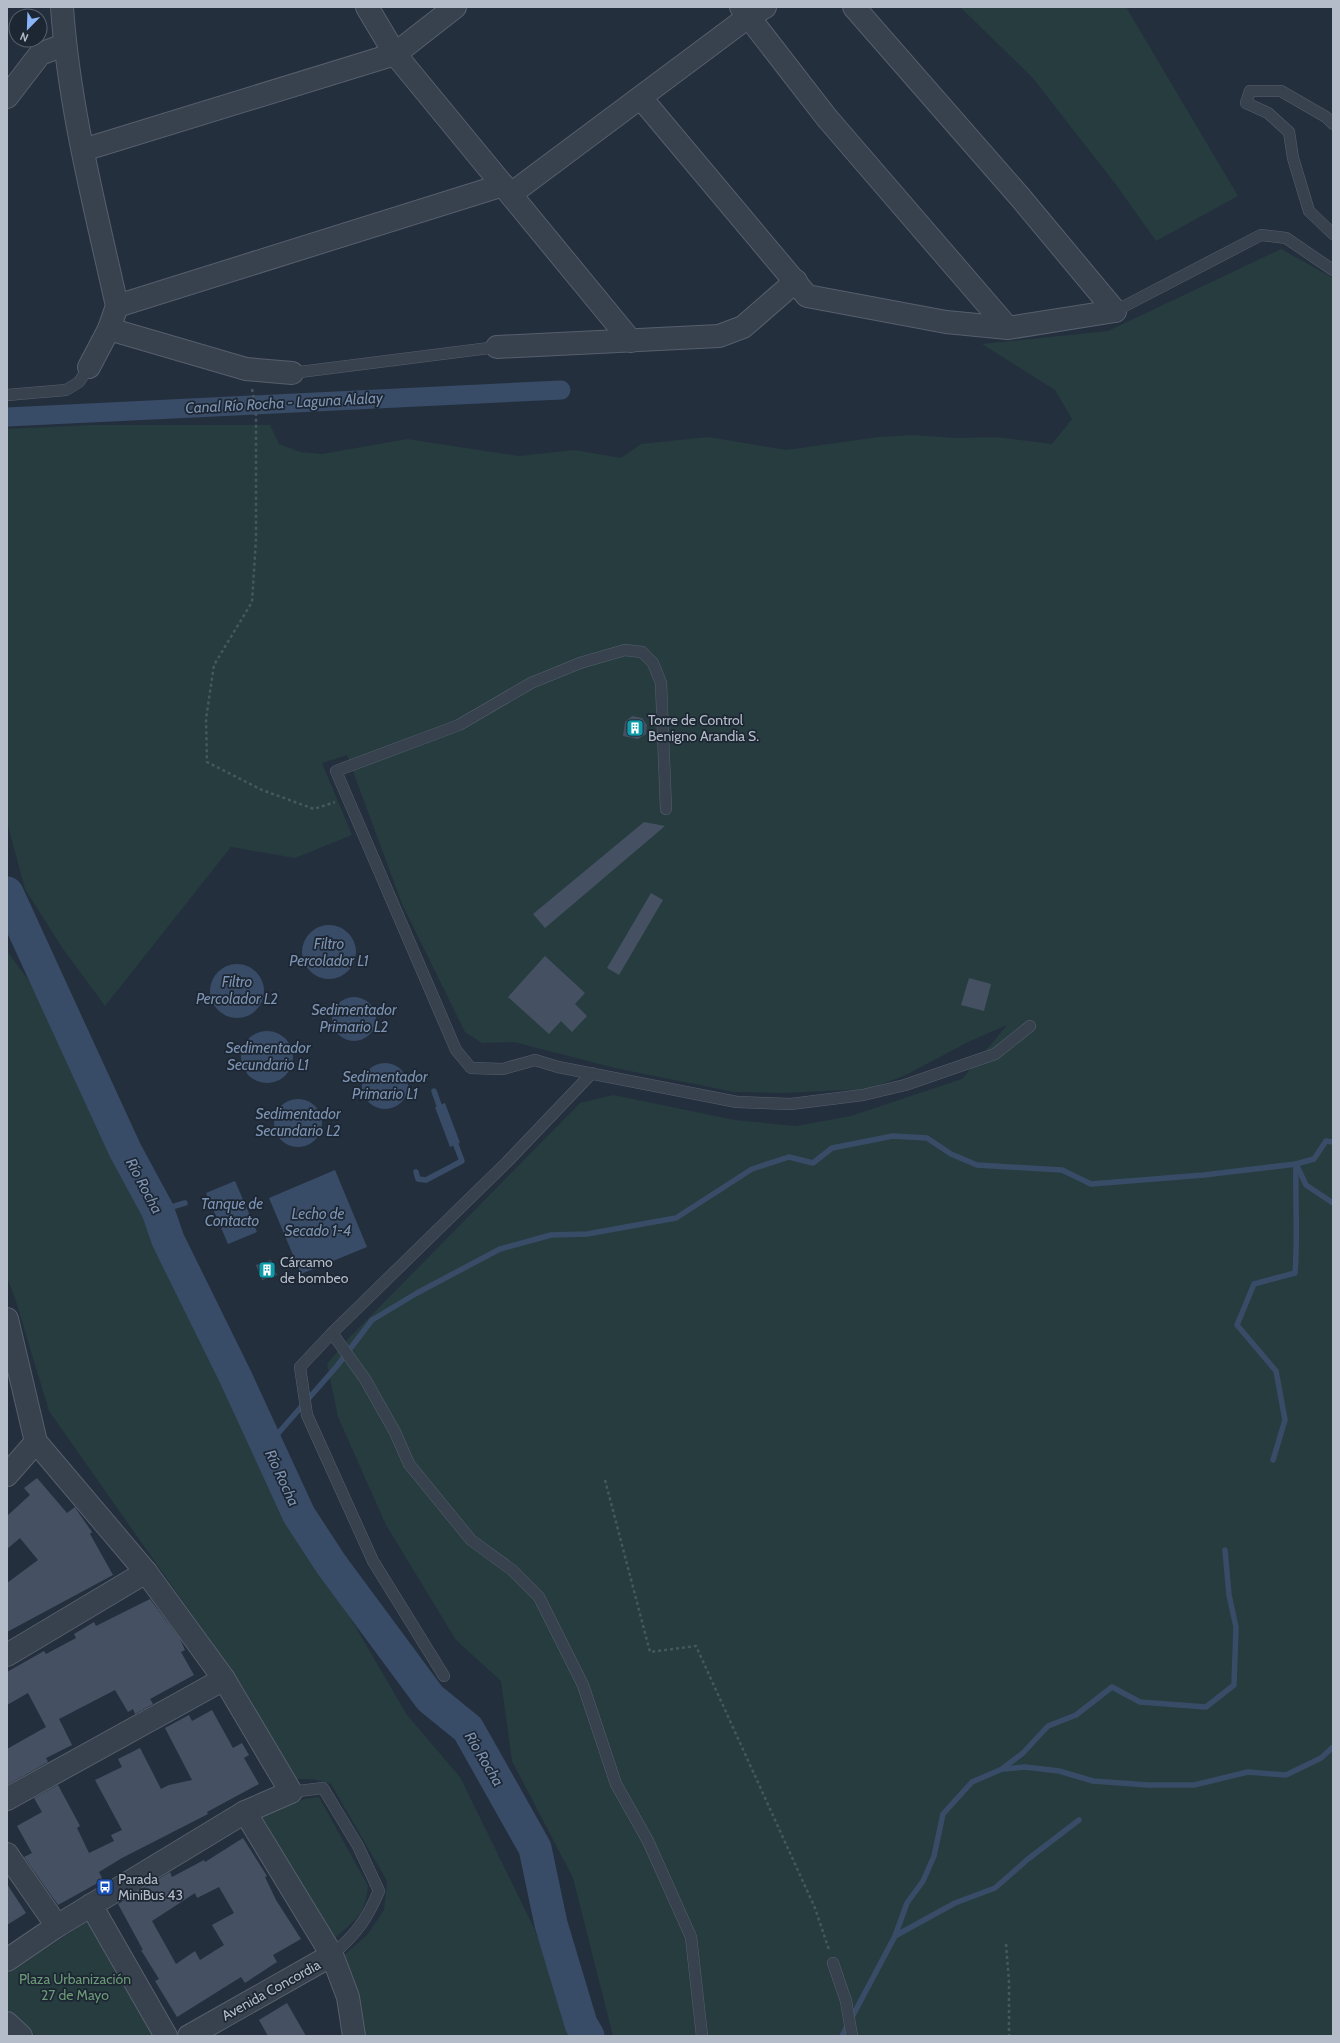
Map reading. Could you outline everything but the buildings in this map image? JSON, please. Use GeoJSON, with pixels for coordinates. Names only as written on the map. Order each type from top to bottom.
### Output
{"type":"FeatureCollection","features":[{"type":"Feature","properties":{"kind":"street"},"geometry":{"type":"LineString","coordinates":[[62,7],[64,45],[83,150],[117,306],[109,328],[90,367]]}},
{"type":"Feature","properties":{"kind":"street"},"geometry":{"type":"LineString","coordinates":[[367,7],[395,54],[631,341]]}},
{"type":"Feature","properties":{"kind":"street"},"geometry":{"type":"LineString","coordinates":[[83,150],[395,54],[455,7]]}},
{"type":"Feature","properties":{"kind":"street"},"geometry":{"type":"LineString","coordinates":[[854,7],[1020,197],[1115,311]]}},
{"type":"Feature","properties":{"kind":"street"},"geometry":{"type":"LineString","coordinates":[[117,306],[507,190],[641,98],[752,10],[828,118],[1008,328]]}},
{"type":"Feature","properties":{"kind":"street"},"geometry":{"type":"LineString","coordinates":[[7,97],[40,54],[64,45]]}},
{"type":"Feature","properties":{"kind":"street"},"geometry":{"type":"LineString","coordinates":[[641,98],[807,296],[946,322],[1008,328],[1115,311]]}},
{"type":"Feature","properties":{"kind":"street"},"geometry":{"type":"LineString","coordinates":[[497,347],[719,336],[743,327],[796,282]]}},
{"type":"Feature","properties":{"kind":"street"},"geometry":{"type":"LineString","coordinates":[[109,328],[246,369],[292,373]]}},
{"type":"Feature","properties":{"kind":"street"},"geometry":{"type":"LineString","coordinates":[[7,1319],[36,1442],[146,1572],[224,1680],[291,1792],[245,1812],[57,1926],[7,1960]]}},
{"type":"Feature","properties":{"kind":"street"},"geometry":{"type":"LineString","coordinates":[[7,1475],[36,1442]]}},
{"type":"Feature","properties":{"kind":"street"},"geometry":{"type":"LineString","coordinates":[[7,1655],[146,1572]]}},
{"type":"Feature","properties":{"kind":"street"},"geometry":{"type":"LineString","coordinates":[[7,1799],[224,1680]]}},
{"type":"Feature","properties":{"kind":"street"},"geometry":{"type":"LineString","coordinates":[[245,1812],[332,1955],[348,1997],[354,2036]]}},
{"type":"Feature","properties":{"kind":"street"},"geometry":{"type":"LineString","coordinates":[[7,1854],[57,1926]]}},
{"type":"Feature","properties":{"kind":"street"},"geometry":{"type":"LineString","coordinates":[[91,1905],[166,2036]]}},
{"type":"Feature","properties":{"kind":"street","name":"Avenida Concordia"},"geometry":{"type":"LineString","coordinates":[[189,2036],[332,1955]]}},
{"type":"Feature","properties":{"kind":"street"},"geometry":{"type":"LineString","coordinates":[[7,2023],[20,2036]]}},
{"type":"Feature","properties":{"kind":"lane"},"geometry":{"type":"LineString","coordinates":[[1333,124],[1326,117],[1282,91],[1250,91],[1246,103],[1268,113],[1289,132],[1293,158],[1309,211],[1333,234]]}},
{"type":"Feature","properties":{"kind":"lane"},"geometry":{"type":"LineString","coordinates":[[1115,311],[1261,235],[1286,238],[1333,270]]}},
{"type":"Feature","properties":{"kind":"lane"},"geometry":{"type":"LineString","coordinates":[[292,373],[497,347]]}},
{"type":"Feature","properties":{"kind":"lane"},"geometry":{"type":"LineString","coordinates":[[7,395],[66,390],[79,382],[90,367]]}},
{"type":"Feature","properties":{"kind":"lane"},"geometry":{"type":"LineString","coordinates":[[666,809],[661,683],[653,663],[642,652],[625,650],[580,663],[531,683],[459,725],[336,771],[456,1050],[470,1068],[503,1069],[534,1060],[737,1102],[792,1104],[863,1095],[904,1085],[994,1054],[1030,1026]]}},
{"type":"Feature","properties":{"kind":"lane"},"geometry":{"type":"LineString","coordinates":[[444,1676],[373,1561],[307,1414],[300,1367],[332,1333],[507,1162],[592,1073]]}},
{"type":"Feature","properties":{"kind":"lane"},"geometry":{"type":"LineString","coordinates":[[332,1333],[365,1379],[395,1432],[409,1464],[471,1540],[512,1570],[539,1597],[583,1685],[616,1784],[648,1841],[691,1937],[702,2036]]}},
{"type":"Feature","properties":{"kind":"lane"},"geometry":{"type":"LineString","coordinates":[[291,1792],[323,1788],[358,1846],[379,1891],[369,1914],[352,1938],[332,1955]]}},
{"type":"Feature","properties":{"kind":"lane"},"geometry":{"type":"LineString","coordinates":[[833,1964],[846,2001],[852,2036]]}},
{"type":"Feature","properties":{"kind":"path"},"geometry":{"type":"LineString","coordinates":[[254,399],[256,411],[256,539],[252,602],[214,665],[206,719],[207,762],[262,790],[314,810],[347,798]]}},
{"type":"Feature","properties":{"kind":"path"},"geometry":{"type":"LineString","coordinates":[[606,1480],[650,1652],[696,1646],[815,1908],[833,1964]]}},
{"type":"Feature","properties":{"kind":"path"},"geometry":{"type":"LineString","coordinates":[[1006,1944],[1009,1982],[1009,2036]]}},
{"type":"Feature","properties":{"kind":"green space"},"geometry":{"type":"Polygon","coordinates":[[[960,7],[1126,7],[1238,196],[1156,241],[1117,186],[1032,77],[960,7]]]}},
{"type":"Feature","properties":{"kind":"green space"},"geometry":{"type":"Polygon","coordinates":[[[1281,249],[1333,278],[1333,2036],[613,2036],[573,1878],[512,1761],[501,1681],[456,1640],[386,1525],[338,1417],[327,1364],[348,1339],[580,1103],[613,1095],[735,1120],[796,1126],[851,1116],[962,1079],[1007,1025],[968,1042],[906,1075],[869,1089],[784,1093],[734,1092],[615,1068],[514,1042],[482,1043],[465,1032],[402,904],[347,755],[322,763],[352,835],[295,858],[231,847],[105,1006],[63,949],[25,889],[7,822],[7,429],[91,425],[270,425],[279,444],[300,452],[322,454],[407,439],[519,456],[574,450],[621,458],[641,444],[708,437],[786,450],[879,437],[913,435],[956,438],[997,437],[1052,444],[1072,419],[1055,390],[982,344],[1108,331],[1281,249]]]}},
{"type":"Feature","properties":{"kind":"green space"},"geometry":{"type":"Polygon","coordinates":[[[7,951],[48,1007],[77,1072],[95,1089],[111,1141],[170,1253],[281,1499],[407,1715],[460,1777],[534,1928],[576,2036],[362,2036],[342,1957],[367,1935],[384,1910],[387,1881],[331,1784],[313,1779],[296,1779],[243,1687],[49,1411],[15,1298],[7,1278],[7,951]]]}},
{"type":"Feature","properties":{"kind":"green space"},"geometry":{"type":"Polygon","coordinates":[[[319,1797],[368,1886],[367,1896],[358,1917],[334,1939],[261,1815],[305,1799],[319,1797]]]}},
{"type":"Feature","properties":{"kind":"green space","name":"Plaza Urbanización 27 de Mayo"},"geometry":{"type":"Polygon","coordinates":[[[88,1921],[159,2036],[36,2036],[7,2009],[7,1974],[88,1921]]]}},
{"type":"Feature","properties":{"kind":"water","name":"Filtro Percolador L1"},"geometry":{"type":"Polygon","coordinates":[[[329,925],[339,927],[348,933],[354,942],[356,952],[354,962],[348,971],[339,977],[329,979],[319,977],[310,971],[304,962],[302,952],[304,942],[310,933],[319,927],[329,925]]]}},
{"type":"Feature","properties":{"kind":"water","name":"Filtro Percolador L2"},"geometry":{"type":"Polygon","coordinates":[[[237,964],[247,966],[256,972],[262,981],[264,991],[262,1001],[256,1010],[247,1016],[237,1018],[227,1016],[218,1010],[212,1001],[210,991],[212,981],[218,972],[227,966],[237,964]]]}},
{"type":"Feature","properties":{"kind":"water","name":"Sedimentador Primario L2"},"geometry":{"type":"Polygon","coordinates":[[[350,997],[358,997],[370,1003],[376,1015],[376,1023],[370,1035],[358,1041],[350,1041],[338,1035],[332,1023],[332,1015],[338,1003],[350,997]]]}},
{"type":"Feature","properties":{"kind":"water","name":"Sedimentador Secundario L1"},"geometry":{"type":"Polygon","coordinates":[[[267,1031],[277,1033],[285,1039],[291,1047],[293,1057],[291,1067],[285,1075],[277,1081],[267,1083],[257,1081],[249,1075],[243,1067],[241,1057],[243,1047],[249,1039],[257,1033],[267,1031]]]}},
{"type":"Feature","properties":{"kind":"water","name":"Sedimentador Primario L1"},"geometry":{"type":"Polygon","coordinates":[[[380,1063],[390,1063],[398,1067],[404,1073],[408,1081],[408,1091],[404,1099],[398,1105],[390,1109],[380,1109],[372,1105],[366,1099],[362,1091],[362,1081],[366,1073],[372,1067],[380,1063]]]}},
{"type":"Feature","properties":{"kind":"water","name":"Sedimentador Secundario L2"},"geometry":{"type":"Polygon","coordinates":[[[293,1099],[303,1099],[312,1103],[318,1109],[322,1118],[322,1128],[318,1137],[312,1143],[303,1147],[293,1147],[284,1143],[278,1137],[274,1128],[274,1118],[278,1109],[284,1103],[293,1099]]]}},
{"type":"Feature","properties":{"kind":"water"},"geometry":{"type":"Polygon","coordinates":[[[445,1103],[460,1143],[450,1147],[435,1107],[445,1103]]]}},
{"type":"Feature","properties":{"kind":"water","name":"Lecho de Secado 1-4"},"geometry":{"type":"Polygon","coordinates":[[[335,1170],[367,1247],[301,1274],[269,1198],[335,1170]]]}},
{"type":"Feature","properties":{"kind":"water","name":"Tanque de Contacto"},"geometry":{"type":"Polygon","coordinates":[[[235,1181],[257,1232],[228,1244],[206,1193],[235,1181]]]}},
{"type":"Feature","properties":{"kind":"waterway","name":"Canal Río Rocha - Laguna Alalay"},"geometry":{"type":"LineString","coordinates":[[7,417],[561,390]]}},
{"type":"Feature","properties":{"kind":"waterway","name":"Río Rocha"},"geometry":{"type":"LineString","coordinates":[[7,893],[125,1150],[158,1211],[168,1240],[236,1378],[299,1515],[331,1564],[430,1698],[468,1729],[535,1848],[551,1924],[581,2024],[588,2036]]}},
{"type":"Feature","properties":{"kind":"waterway"},"geometry":{"type":"LineString","coordinates":[[434,1091],[439,1105]]}},
{"type":"Feature","properties":{"kind":"waterway"},"geometry":{"type":"LineString","coordinates":[[267,1446],[337,1366],[372,1320],[417,1293],[500,1249],[551,1235],[587,1234],[676,1218],[752,1169],[789,1157],[813,1163],[832,1148],[893,1136],[927,1138],[951,1154],[977,1165],[1062,1170],[1091,1184],[1204,1175],[1296,1164],[1314,1159],[1326,1141],[1333,1142]]}},
{"type":"Feature","properties":{"kind":"waterway"},"geometry":{"type":"LineString","coordinates":[[416,1172],[418,1179],[426,1180],[462,1161],[456,1145]]}},
{"type":"Feature","properties":{"kind":"waterway"},"geometry":{"type":"LineString","coordinates":[[1273,1460],[1285,1420],[1276,1371],[1237,1325],[1254,1284],[1295,1273],[1296,1164]]}},
{"type":"Feature","properties":{"kind":"waterway"},"geometry":{"type":"LineString","coordinates":[[1297,1166],[1306,1185],[1333,1203]]}},
{"type":"Feature","properties":{"kind":"waterway"},"geometry":{"type":"LineString","coordinates":[[158,1211],[185,1203]]}},
{"type":"Feature","properties":{"kind":"waterway"},"geometry":{"type":"LineString","coordinates":[[842,2036],[895,1936],[907,1903],[923,1881],[934,1856],[943,1814],[972,1782],[1002,1769],[1023,1753],[1048,1726],[1076,1715],[1112,1687],[1140,1702],[1206,1707],[1234,1685],[1236,1627],[1229,1595],[1225,1550]]}},
{"type":"Feature","properties":{"kind":"waterway"},"geometry":{"type":"LineString","coordinates":[[1003,1769],[1025,1767],[1059,1771],[1093,1781],[1148,1785],[1194,1785],[1248,1772],[1286,1775],[1321,1758],[1333,1747]]}},
{"type":"Feature","properties":{"kind":"waterway"},"geometry":{"type":"LineString","coordinates":[[895,1936],[955,1903],[995,1888],[1028,1859],[1079,1820]]}},
{"type":"Feature","properties":{"kind":"place","name":"Torre de Control Benigno Arandia S."},"geometry":{"type":"Point","coordinates":[635,728]}},
{"type":"Feature","properties":{"kind":"place","name":"Cárcamo de bombeo"},"geometry":{"type":"Point","coordinates":[267,1270]}},
{"type":"Feature","properties":{"kind":"place","name":"Parada MiniBus 43"},"geometry":{"type":"Point","coordinates":[105,1887]}}]}
